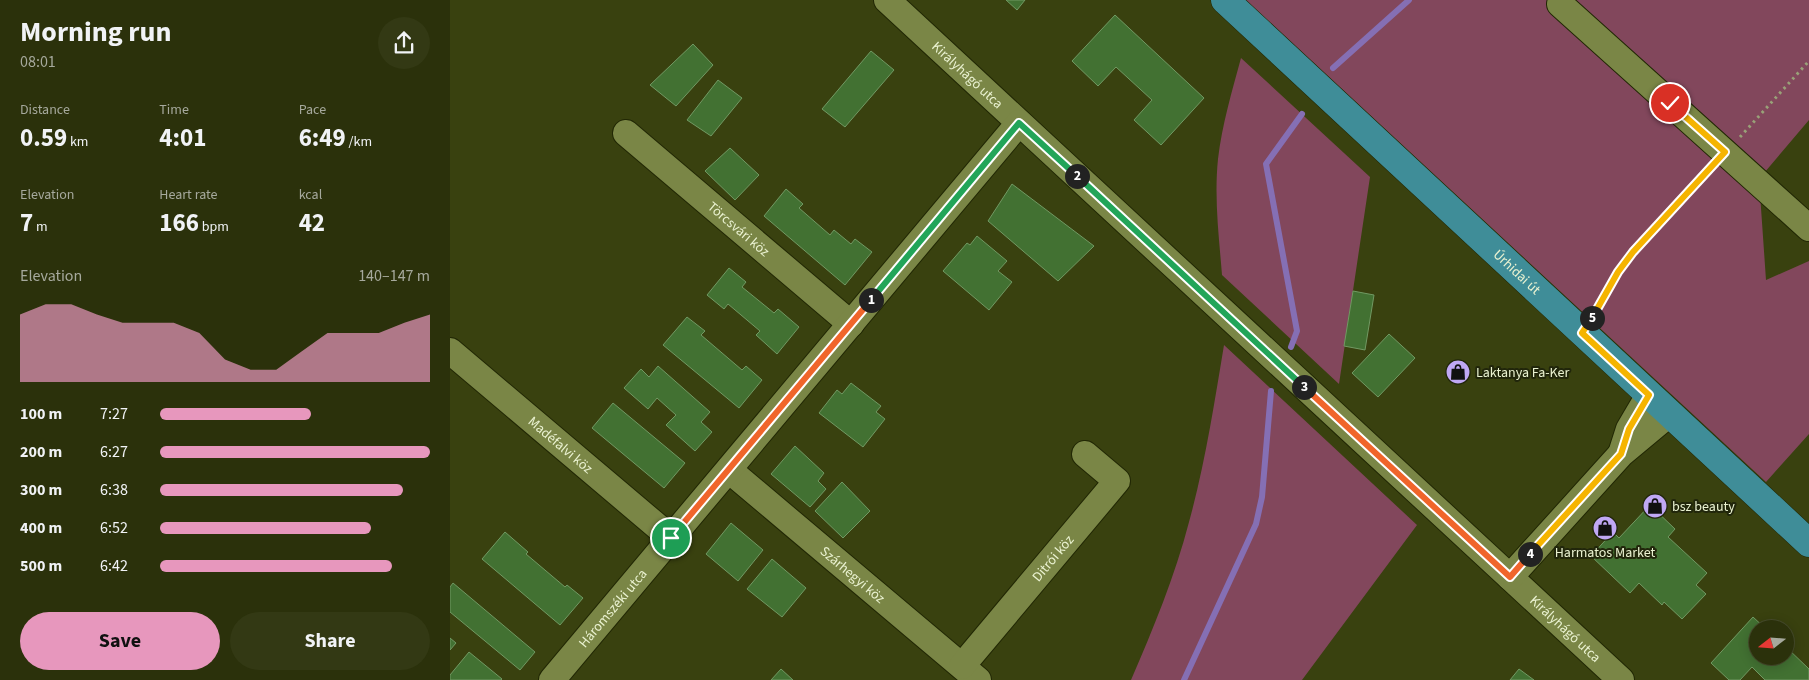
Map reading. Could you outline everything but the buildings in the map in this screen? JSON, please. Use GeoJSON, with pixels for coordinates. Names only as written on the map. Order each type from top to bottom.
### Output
{"type":"FeatureCollection","features":[{"type":"Feature","properties":{"kind":"main road","name":"Úrhidai út"},"geometry":{"type":"LineString","coordinates":[[1225,0],[1809,543]]}},
{"type":"Feature","properties":{"kind":"street","name":"Királyhágó utca"},"geometry":{"type":"LineString","coordinates":[[887,0],[1621,680]]}},
{"type":"Feature","properties":{"kind":"street"},"geometry":{"type":"LineString","coordinates":[[1560,4],[1809,228]]}},
{"type":"Feature","properties":{"kind":"street","name":"Háromszéki utca"},"geometry":{"type":"LineString","coordinates":[[552,680],[1019,123]]}},
{"type":"Feature","properties":{"kind":"street","name":"Törcsvári köz"},"geometry":{"type":"LineString","coordinates":[[626,134],[851,324]]}},
{"type":"Feature","properties":{"kind":"street","name":"Madéfalvi köz"},"geometry":{"type":"LineString","coordinates":[[450,351],[671,538]]}},
{"type":"Feature","properties":{"kind":"street"},"geometry":{"type":"LineString","coordinates":[[1621,454],[1629,429],[1649,395]]}},
{"type":"Feature","properties":{"kind":"street"},"geometry":{"type":"LineString","coordinates":[[1510,577],[1621,454],[1669,414]]}},
{"type":"Feature","properties":{"kind":"street","name":"Ditrói köz"},"geometry":{"type":"LineString","coordinates":[[969,675],[1117,481],[1084,454]]}},
{"type":"Feature","properties":{"kind":"street","name":"Szárhegyi köz"},"geometry":{"type":"LineString","coordinates":[[728,470],[969,675]]}},
{"type":"Feature","properties":{"kind":"path"},"geometry":{"type":"LineString","coordinates":[[1582,333],[1618,272],[1633,252],[1809,61]]}},
{"type":"Feature","properties":{"kind":"shaded area"},"geometry":{"type":"Polygon","coordinates":[[[1246,0],[1809,0],[1809,120],[1759,179],[1766,280],[1809,261],[1809,434],[1766,482],[1246,0]]]}},
{"type":"Feature","properties":{"kind":"shaded area"},"geometry":{"type":"Polygon","coordinates":[[[1241,58],[1370,177],[1339,384],[1222,275],[1217,203],[1218,159],[1225,121],[1241,58]]]}},
{"type":"Feature","properties":{"kind":"shaded area"},"geometry":{"type":"Polygon","coordinates":[[[1224,345],[1417,525],[1302,680],[1131,680],[1170,582],[1189,522],[1213,412],[1224,345]]]}},
{"type":"Feature","properties":{"kind":"waterway"},"geometry":{"type":"LineString","coordinates":[[1333,68],[1409,0]]}},
{"type":"Feature","properties":{"kind":"waterway"},"geometry":{"type":"LineString","coordinates":[[1291,347],[1297,331],[1266,164],[1302,114]]}},
{"type":"Feature","properties":{"kind":"waterway"},"geometry":{"type":"LineString","coordinates":[[1184,680],[1256,524],[1262,497],[1271,391]]}},
{"type":"Feature","properties":{"kind":"place","name":"Laktanya Fa-Ker"},"geometry":{"type":"Point","coordinates":[1458,372]}},
{"type":"Feature","properties":{"kind":"place","name":"bsz beauty"},"geometry":{"type":"Point","coordinates":[1655,506]}},
{"type":"Feature","properties":{"kind":"place","name":"Harmatos Market"},"geometry":{"type":"Point","coordinates":[1605,528]}},
{"type":"Feature","properties":{"kind":"route"},"geometry":{"type":"LineString","coordinates":[[671,538],[1019,123],[1510,577],[1621,454],[1629,429],[1649,395],[1582,333],[1618,272],[1633,252],[1725,152],[1670,103]]}}]}
